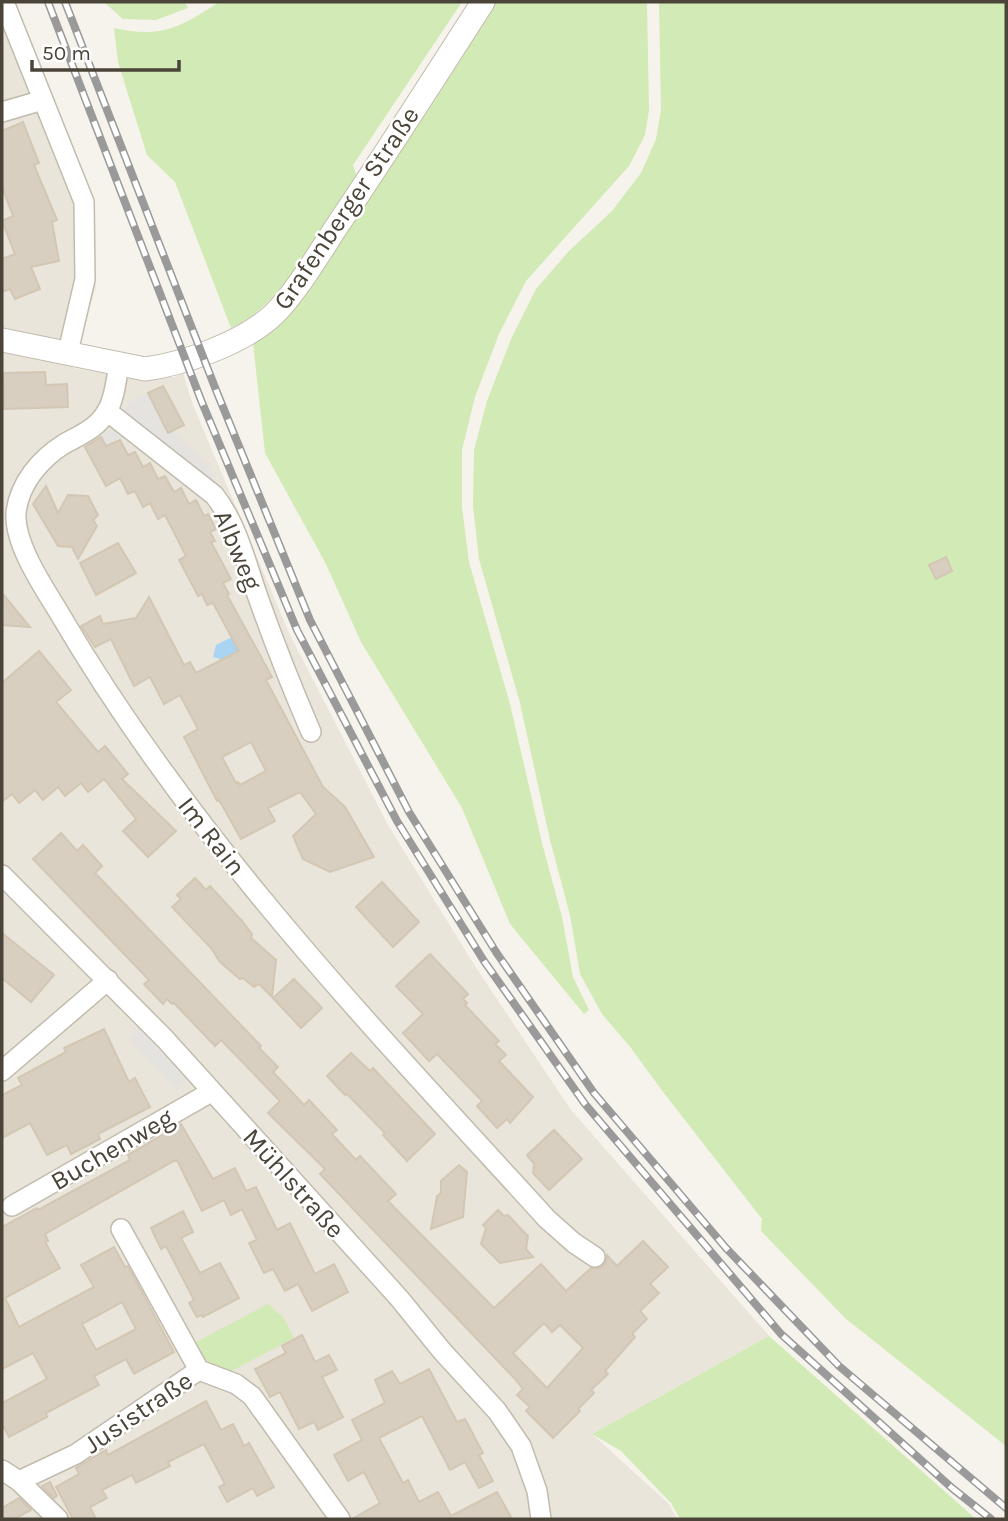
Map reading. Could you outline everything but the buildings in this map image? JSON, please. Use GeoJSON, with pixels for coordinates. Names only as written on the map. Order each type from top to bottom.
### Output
{"type":"FeatureCollection","features":[{"type":"Feature","properties":{"kind":"street"},"geometry":{"type":"LineString","coordinates":[[4,2],[84,202],[85,279],[68,352]]}},
{"type":"Feature","properties":{"kind":"street","name":"Grafenberger Straße"},"geometry":{"type":"LineString","coordinates":[[2,340],[145,369],[167,366],[251,331],[272,316],[301,280],[483,2]]}},
{"type":"Feature","properties":{"kind":"street"},"geometry":{"type":"LineString","coordinates":[[2,112],[43,100]]}},
{"type":"Feature","properties":{"kind":"street"},"geometry":{"type":"LineString","coordinates":[[107,411],[119,364]]}},
{"type":"Feature","properties":{"kind":"street","name":"Albweg"},"geometry":{"type":"LineString","coordinates":[[107,411],[214,495],[224,508],[289,682],[311,732]]}},
{"type":"Feature","properties":{"kind":"street","name":"Im Rain"},"geometry":{"type":"LineString","coordinates":[[107,411],[89,430],[47,457],[24,484],[18,498],[16,516],[20,536],[42,584],[88,662],[135,733],[187,805],[323,974],[547,1219],[595,1257]]}},
{"type":"Feature","properties":{"kind":"street","name":"Mühlstraße"},"geometry":{"type":"LineString","coordinates":[[2,875],[108,981],[212,1092],[399,1298],[442,1351],[497,1411],[521,1446],[537,1491],[541,1519]]}},
{"type":"Feature","properties":{"kind":"street"},"geometry":{"type":"LineString","coordinates":[[2,1071],[108,981]]}},
{"type":"Feature","properties":{"kind":"street","name":"Buchenweg"},"geometry":{"type":"LineString","coordinates":[[12,1206],[212,1092]]}},
{"type":"Feature","properties":{"kind":"street"},"geometry":{"type":"LineString","coordinates":[[121,1229],[199,1370]]}},
{"type":"Feature","properties":{"kind":"street","name":"Jusistraße"},"geometry":{"type":"LineString","coordinates":[[19,1481],[76,1454],[199,1370],[236,1384],[252,1396],[340,1519]]}},
{"type":"Feature","properties":{"kind":"street"},"geometry":{"type":"LineString","coordinates":[[2,1470],[19,1481],[58,1519]]}},
{"type":"Feature","properties":{"kind":"shaded area"},"geometry":{"type":"Polygon","coordinates":[[[2,2],[15,2],[83,175],[92,212],[96,286],[73,368],[126,377],[175,377],[183,373],[193,405],[290,635],[388,825],[475,966],[571,1110],[769,1336],[592,1434],[669,1504],[677,1519],[2,1519],[2,2]]]}},
{"type":"Feature","properties":{"kind":"shaded area"},"geometry":{"type":"Polygon","coordinates":[[[148,393],[168,432],[172,431],[203,460],[214,475],[207,482],[122,414],[129,403],[148,393]]]}},
{"type":"Feature","properties":{"kind":"shaded area"},"geometry":{"type":"Polygon","coordinates":[[[116,425],[128,435],[106,446],[101,436],[116,425]]]}},
{"type":"Feature","properties":{"kind":"shaded area"},"geometry":{"type":"Polygon","coordinates":[[[139,1028],[187,1080],[177,1090],[128,1038],[139,1028]]]}},
{"type":"Feature","properties":{"kind":"green space"},"geometry":{"type":"Polygon","coordinates":[[[104,2],[185,2],[188,8],[156,20],[123,19],[104,2]]]}},
{"type":"Feature","properties":{"kind":"green space"},"geometry":{"type":"Polygon","coordinates":[[[219,2],[462,2],[353,165],[357,177],[302,262],[268,302],[231,328],[175,182],[147,155],[118,62],[114,28],[158,31],[181,24],[219,2]]]}},
{"type":"Feature","properties":{"kind":"green space"},"geometry":{"type":"Polygon","coordinates":[[[493,2],[647,2],[649,110],[645,135],[629,166],[526,281],[499,334],[475,397],[462,450],[462,507],[469,562],[510,704],[562,917],[573,977],[589,1010],[584,1014],[510,924],[462,808],[361,642],[326,564],[265,453],[253,343],[493,2]]]}},
{"type":"Feature","properties":{"kind":"green space"},"geometry":{"type":"Polygon","coordinates":[[[659,2],[1006,2],[1006,1446],[845,1318],[761,1231],[762,1219],[602,1014],[580,974],[570,915],[550,840],[520,703],[479,559],[473,506],[474,450],[487,401],[511,339],[536,289],[569,251],[612,211],[641,173],[656,139],[661,110],[659,2]]]}},
{"type":"Feature","properties":{"kind":"green space"},"geometry":{"type":"Polygon","coordinates":[[[268,1304],[284,1318],[294,1338],[226,1374],[204,1358],[196,1342],[268,1304]]]}},
{"type":"Feature","properties":{"kind":"green space"},"geometry":{"type":"Polygon","coordinates":[[[769,1336],[976,1519],[680,1519],[671,1503],[621,1451],[592,1434],[769,1336]]]}},
{"type":"Feature","properties":{"kind":"water"},"geometry":{"type":"Polygon","coordinates":[[[230,638],[238,643],[238,652],[223,660],[213,657],[216,645],[230,638]]]}},
{"type":"Feature","properties":{"kind":"railway"},"geometry":{"type":"LineString","coordinates":[[48,2],[201,400],[297,630],[397,821],[484,961],[585,1104],[781,1334],[952,1488],[991,1519]]}},
{"type":"Feature","properties":{"kind":"railway"},"geometry":{"type":"LineString","coordinates":[[65,2],[216,390],[310,620],[409,812],[496,952],[594,1093],[726,1248],[839,1366],[1006,1508]]}}]}
